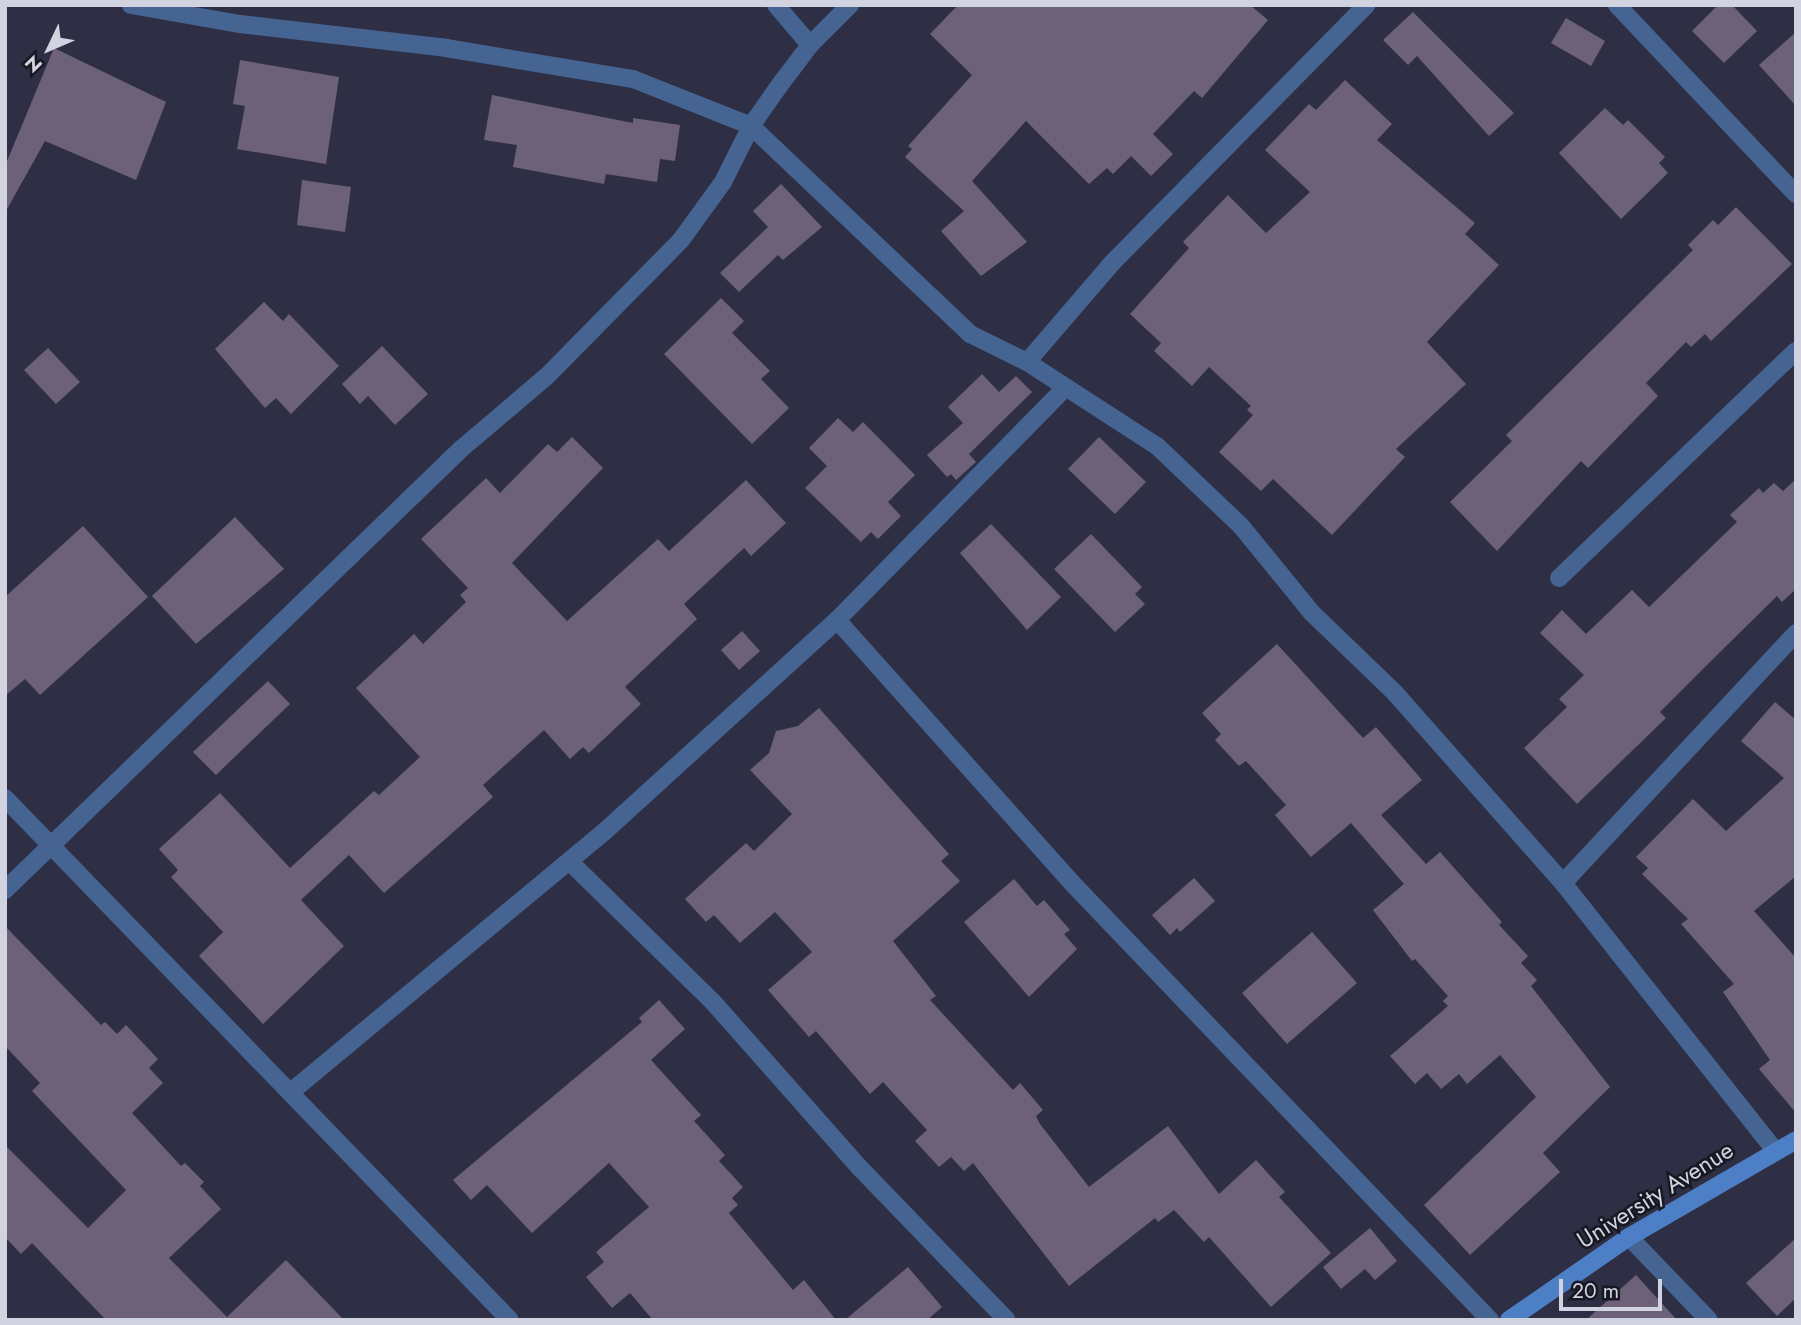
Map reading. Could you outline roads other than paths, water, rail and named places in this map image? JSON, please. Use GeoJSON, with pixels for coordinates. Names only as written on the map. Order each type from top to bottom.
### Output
{"type":"FeatureCollection","features":[{"type":"Feature","properties":{"kind":"street"},"geometry":{"type":"LineString","coordinates":[[131,5],[240,24],[446,48],[633,79],[751,126],[970,334],[1027,362],[1157,446],[1241,526],[1312,613],[1395,693],[1563,883],[1775,1150]]}},
{"type":"Feature","properties":{"kind":"street"},"geometry":{"type":"LineString","coordinates":[[776,5],[810,45]]}},
{"type":"Feature","properties":{"kind":"street"},"geometry":{"type":"LineString","coordinates":[[5,890],[461,449],[546,377],[681,240],[723,182],[751,126],[810,45],[850,5]]}},
{"type":"Feature","properties":{"kind":"street"},"geometry":{"type":"LineString","coordinates":[[1027,362],[1113,262],[1366,5]]}},
{"type":"Feature","properties":{"kind":"street"},"geometry":{"type":"LineString","coordinates":[[1617,5],[1796,194]]}},
{"type":"Feature","properties":{"kind":"street"},"geometry":{"type":"LineString","coordinates":[[1559,578],[1796,351]]}},
{"type":"Feature","properties":{"kind":"street"},"geometry":{"type":"LineString","coordinates":[[292,1091],[517,900],[570,862],[837,620],[1065,388]]}},
{"type":"Feature","properties":{"kind":"street"},"geometry":{"type":"LineString","coordinates":[[837,620],[1072,883],[1490,1320]]}},
{"type":"Feature","properties":{"kind":"street"},"geometry":{"type":"LineString","coordinates":[[1563,883],[1796,633]]}},
{"type":"Feature","properties":{"kind":"street"},"geometry":{"type":"LineString","coordinates":[[5,798],[50,849],[292,1091],[510,1320]]}},
{"type":"Feature","properties":{"kind":"street"},"geometry":{"type":"LineString","coordinates":[[570,862],[713,1002],[860,1168],[1007,1320]]}},
{"type":"Feature","properties":{"kind":"street","name":"University Avenue"},"geometry":{"type":"LineString","coordinates":[[1509,1320],[1629,1237],[1796,1140]]}},
{"type":"Feature","properties":{"kind":"street"},"geometry":{"type":"LineString","coordinates":[[1629,1237],[1709,1320]]}}]}
